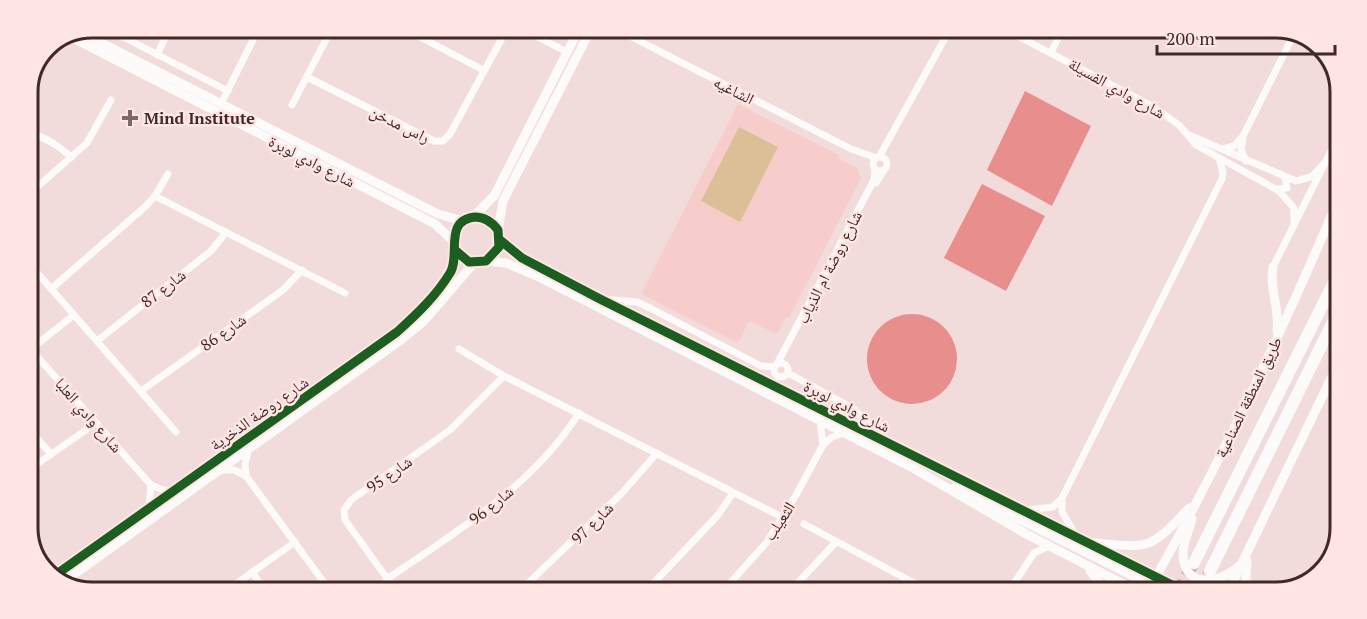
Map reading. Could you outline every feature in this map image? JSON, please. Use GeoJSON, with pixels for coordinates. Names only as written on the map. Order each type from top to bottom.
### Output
{"type":"FeatureCollection","features":[{"type":"Feature","properties":{"kind":"highway"},"geometry":{"type":"LineString","coordinates":[[1317,314],[1329,285]]}},
{"type":"Feature","properties":{"kind":"highway","name":"طريق المنطقة الصناعية"},"geometry":{"type":"LineString","coordinates":[[1194,563],[1329,290]]}},
{"type":"Feature","properties":{"kind":"highway"},"geometry":{"type":"LineString","coordinates":[[1210,571],[1330,329]]}},
{"type":"Feature","properties":{"kind":"street","name":"شارع وادي لوبرة"},"geometry":{"type":"LineString","coordinates":[[92,38],[438,214],[464,221]]}},
{"type":"Feature","properties":{"kind":"street"},"geometry":{"type":"LineString","coordinates":[[125,38],[228,90]]}},
{"type":"Feature","properties":{"kind":"street"},"geometry":{"type":"LineString","coordinates":[[157,55],[165,38]]}},
{"type":"Feature","properties":{"kind":"street"},"geometry":{"type":"LineString","coordinates":[[221,104],[254,38]]}},
{"type":"Feature","properties":{"kind":"street"},"geometry":{"type":"LineString","coordinates":[[292,105],[327,38]]}},
{"type":"Feature","properties":{"kind":"street"},"geometry":{"type":"LineString","coordinates":[[422,38],[483,70]]}},
{"type":"Feature","properties":{"kind":"street","name":"راس مدخن"},"geometry":{"type":"LineString","coordinates":[[307,77],[438,142],[450,134],[502,38]]}},
{"type":"Feature","properties":{"kind":"street"},"geometry":{"type":"LineString","coordinates":[[540,38],[567,52]]}},
{"type":"Feature","properties":{"kind":"street"},"geometry":{"type":"LineString","coordinates":[[574,38],[494,196],[484,210],[464,221],[456,230],[455,247],[464,260],[474,263],[486,261],[496,253],[503,201],[588,38]]}},
{"type":"Feature","properties":{"kind":"street","name":"الشاغيه"},"geometry":{"type":"LineString","coordinates":[[634,38],[853,149],[886,162]]}},
{"type":"Feature","properties":{"kind":"street"},"geometry":{"type":"LineString","coordinates":[[877,168],[878,158],[897,128],[945,38]]}},
{"type":"Feature","properties":{"kind":"street","name":"شارع وادي الفسيلة"},"geometry":{"type":"LineString","coordinates":[[1022,38],[1152,106],[1170,117],[1196,145],[1276,189],[1294,208],[1294,226]]}},
{"type":"Feature","properties":{"kind":"street"},"geometry":{"type":"LineString","coordinates":[[1051,52],[1058,38]]}},
{"type":"Feature","properties":{"kind":"street","name":"شارع وادي لوبرة"},"geometry":{"type":"LineString","coordinates":[[77,40],[435,224],[455,247]]}},
{"type":"Feature","properties":{"kind":"street"},"geometry":{"type":"LineString","coordinates":[[1222,149],[1234,146],[1243,136],[1291,40]]}},
{"type":"Feature","properties":{"kind":"street"},"geometry":{"type":"LineString","coordinates":[[38,186],[87,143],[111,99]]}},
{"type":"Feature","properties":{"kind":"street"},"geometry":{"type":"LineString","coordinates":[[877,168],[886,162],[897,128]]}},
{"type":"Feature","properties":{"kind":"street","name":"شارع وادي الفسيلة"},"geometry":{"type":"LineString","coordinates":[[1189,135],[1285,178]]}},
{"type":"Feature","properties":{"kind":"street"},"geometry":{"type":"LineString","coordinates":[[38,136],[72,157]]}},
{"type":"Feature","properties":{"kind":"street"},"geometry":{"type":"LineString","coordinates":[[1243,136],[1241,150],[1246,161]]}},
{"type":"Feature","properties":{"kind":"street","name":"الشاغيه"},"geometry":{"type":"LineString","coordinates":[[853,149],[877,168]]}},
{"type":"Feature","properties":{"kind":"street"},"geometry":{"type":"LineString","coordinates":[[1276,339],[1279,317],[1272,280],[1273,267],[1329,155]]}},
{"type":"Feature","properties":{"kind":"street"},"geometry":{"type":"LineString","coordinates":[[1028,510],[1053,507],[1062,498],[1222,179],[1223,173],[1219,158]]}},
{"type":"Feature","properties":{"kind":"street"},"geometry":{"type":"LineString","coordinates":[[1276,189],[1287,188],[1285,178],[1296,181],[1308,178],[1326,162]]}},
{"type":"Feature","properties":{"kind":"street","name":"شارع روضة ام الذياب"},"geometry":{"type":"LineString","coordinates":[[779,365],[874,180],[877,168]]}},
{"type":"Feature","properties":{"kind":"street"},"geometry":{"type":"LineString","coordinates":[[1222,179],[1239,169]]}},
{"type":"Feature","properties":{"kind":"street"},"geometry":{"type":"LineString","coordinates":[[51,289],[155,196],[168,174]]}},
{"type":"Feature","properties":{"kind":"street"},"geometry":{"type":"LineString","coordinates":[[155,196],[345,292]]}},
{"type":"Feature","properties":{"kind":"street"},"geometry":{"type":"LineString","coordinates":[[473,217],[490,221],[499,235]]}},
{"type":"Feature","properties":{"kind":"street","name":"طريق المنطقة الصناعية"},"geometry":{"type":"LineString","coordinates":[[1156,582],[1306,278],[1329,222]]}},
{"type":"Feature","properties":{"kind":"street","name":"شارع 87"},"geometry":{"type":"LineString","coordinates":[[97,341],[211,251],[226,232]]}},
{"type":"Feature","properties":{"kind":"street","name":"شارع وادي لوبرة"},"geometry":{"type":"LineString","coordinates":[[499,235],[522,258],[1075,534],[1146,582]]}},
{"type":"Feature","properties":{"kind":"street","name":"شارع روضة الذخرية"},"geometry":{"type":"LineString","coordinates":[[61,571],[397,332],[443,284],[453,269],[455,247]]}},
{"type":"Feature","properties":{"kind":"street","name":"شارع وادي لوبرة"},"geometry":{"type":"LineString","coordinates":[[486,261],[517,267],[913,468],[1028,535],[1118,582]]}},
{"type":"Feature","properties":{"kind":"street","name":"شارع روضة الذخرية"},"geometry":{"type":"LineString","coordinates":[[71,577],[248,452],[402,339],[423,322],[474,263]]}},
{"type":"Feature","properties":{"kind":"street","name":"شارع 86"},"geometry":{"type":"LineString","coordinates":[[141,391],[283,290],[302,270]]}},
{"type":"Feature","properties":{"kind":"street"},"geometry":{"type":"LineString","coordinates":[[38,274],[176,432]]}},
{"type":"Feature","properties":{"kind":"street"},"geometry":{"type":"LineString","coordinates":[[600,298],[637,302],[761,366],[779,365],[788,373],[854,409],[880,437],[921,459]]}},
{"type":"Feature","properties":{"kind":"street"},"geometry":{"type":"LineString","coordinates":[[38,341],[74,315]]}},
{"type":"Feature","properties":{"kind":"street"},"geometry":{"type":"LineString","coordinates":[[459,349],[504,376],[782,518]]}},
{"type":"Feature","properties":{"kind":"street","name":"شارع وادي العلبا"},"geometry":{"type":"LineString","coordinates":[[38,357],[151,486]]}},
{"type":"Feature","properties":{"kind":"street"},"geometry":{"type":"LineString","coordinates":[[779,365],[778,376],[788,373]]}},
{"type":"Feature","properties":{"kind":"street","name":"شارع 95"},"geometry":{"type":"LineString","coordinates":[[389,582],[345,520],[346,505],[450,430],[504,376]]}},
{"type":"Feature","properties":{"kind":"street"},"geometry":{"type":"LineString","coordinates":[[1233,582],[1330,382]]}},
{"type":"Feature","properties":{"kind":"street","name":"شارع 96"},"geometry":{"type":"LineString","coordinates":[[387,579],[464,526],[522,479],[549,453],[579,413]]}},
{"type":"Feature","properties":{"kind":"street"},"geometry":{"type":"LineString","coordinates":[[820,421],[823,445]]}},
{"type":"Feature","properties":{"kind":"street"},"geometry":{"type":"LineString","coordinates":[[38,463],[96,423]]}},
{"type":"Feature","properties":{"kind":"street"},"geometry":{"type":"LineString","coordinates":[[823,445],[832,437],[844,434]]}},
{"type":"Feature","properties":{"kind":"street"},"geometry":{"type":"LineString","coordinates":[[38,439],[51,454]]}},
{"type":"Feature","properties":{"kind":"street","name":"الثعيلب"},"geometry":{"type":"LineString","coordinates":[[731,582],[767,542],[823,445]]}},
{"type":"Feature","properties":{"kind":"street"},"geometry":{"type":"LineString","coordinates":[[246,476],[248,452]]}},
{"type":"Feature","properties":{"kind":"street","name":"شارع 97"},"geometry":{"type":"LineString","coordinates":[[530,582],[586,530],[657,453]]}},
{"type":"Feature","properties":{"kind":"street"},"geometry":{"type":"LineString","coordinates":[[913,468],[975,496],[1143,582]]}},
{"type":"Feature","properties":{"kind":"street"},"geometry":{"type":"LineString","coordinates":[[221,470],[234,470],[246,476],[324,582]]}},
{"type":"Feature","properties":{"kind":"street"},"geometry":{"type":"LineString","coordinates":[[149,508],[151,486],[163,490],[176,490]]}},
{"type":"Feature","properties":{"kind":"street"},"geometry":{"type":"LineString","coordinates":[[655,582],[718,515],[733,493]]}},
{"type":"Feature","properties":{"kind":"street"},"geometry":{"type":"LineString","coordinates":[[1062,498],[1062,512],[1075,534]]}},
{"type":"Feature","properties":{"kind":"street"},"geometry":{"type":"LineString","coordinates":[[1090,542],[1125,548],[1143,546],[1168,530],[1197,500]]}},
{"type":"Feature","properties":{"kind":"street"},"geometry":{"type":"LineString","coordinates":[[1197,500],[1183,554],[1192,573],[1208,581],[1221,579],[1234,571],[1248,555]]}},
{"type":"Feature","properties":{"kind":"street"},"geometry":{"type":"LineString","coordinates":[[804,524],[912,582]]}},
{"type":"Feature","properties":{"kind":"street"},"geometry":{"type":"LineString","coordinates":[[1028,535],[1032,545],[1029,560]]}},
{"type":"Feature","properties":{"kind":"street"},"geometry":{"type":"LineString","coordinates":[[238,582],[295,542]]}},
{"type":"Feature","properties":{"kind":"street"},"geometry":{"type":"LineString","coordinates":[[798,582],[836,542]]}},
{"type":"Feature","properties":{"kind":"street"},"geometry":{"type":"LineString","coordinates":[[1015,582],[1039,549],[1049,546]]}},
{"type":"Feature","properties":{"kind":"street"},"geometry":{"type":"LineString","coordinates":[[1246,582],[1248,555]]}},
{"type":"Feature","properties":{"kind":"street"},"geometry":{"type":"LineString","coordinates":[[1084,566],[1098,582]]}},
{"type":"Feature","properties":{"kind":"street"},"geometry":{"type":"LineString","coordinates":[[252,572],[259,582]]}},
{"type":"Feature","properties":{"kind":"shaded area"},"geometry":{"type":"Polygon","coordinates":[[[1025,91],[1091,126],[1052,206],[987,170],[1025,91]]]}},
{"type":"Feature","properties":{"kind":"shaded area"},"geometry":{"type":"Polygon","coordinates":[[[738,104],[839,155],[838,158],[857,168],[861,178],[789,318],[786,317],[777,334],[749,321],[738,343],[641,294],[738,104]]]}},
{"type":"Feature","properties":{"kind":"shaded area"},"geometry":{"type":"Polygon","coordinates":[[[739,127],[778,147],[740,222],[701,201],[739,127]]]}},
{"type":"Feature","properties":{"kind":"shaded area"},"geometry":{"type":"Polygon","coordinates":[[[982,184],[1045,216],[1006,291],[944,258],[982,184]]]}},
{"type":"Feature","properties":{"kind":"shaded area"},"geometry":{"type":"Polygon","coordinates":[[[912,314],[929,317],[944,327],[954,342],[957,359],[954,376],[944,391],[929,401],[912,404],[895,401],[880,391],[870,376],[867,359],[870,342],[880,327],[895,317],[912,314]]]}},
{"type":"Feature","properties":{"kind":"tunnel"},"geometry":{"type":"LineString","coordinates":[[1183,582],[1193,564]]}},
{"type":"Feature","properties":{"kind":"tunnel"},"geometry":{"type":"LineString","coordinates":[[1204,582],[1210,572]]}},
{"type":"Feature","properties":{"kind":"cycle path"},"geometry":{"type":"LineString","coordinates":[[61,571],[397,332],[432,297],[450,273],[453,266],[456,232],[465,220],[475,217],[482,218],[491,222],[498,230],[499,247],[486,261],[469,262],[456,251]]}},
{"type":"Feature","properties":{"kind":"cycle path"},"geometry":{"type":"LineString","coordinates":[[500,240],[522,258],[600,299],[1166,582]]}},
{"type":"Feature","properties":{"kind":"place","name":"Mind Institute"},"geometry":{"type":"Point","coordinates":[130,118]}}]}
